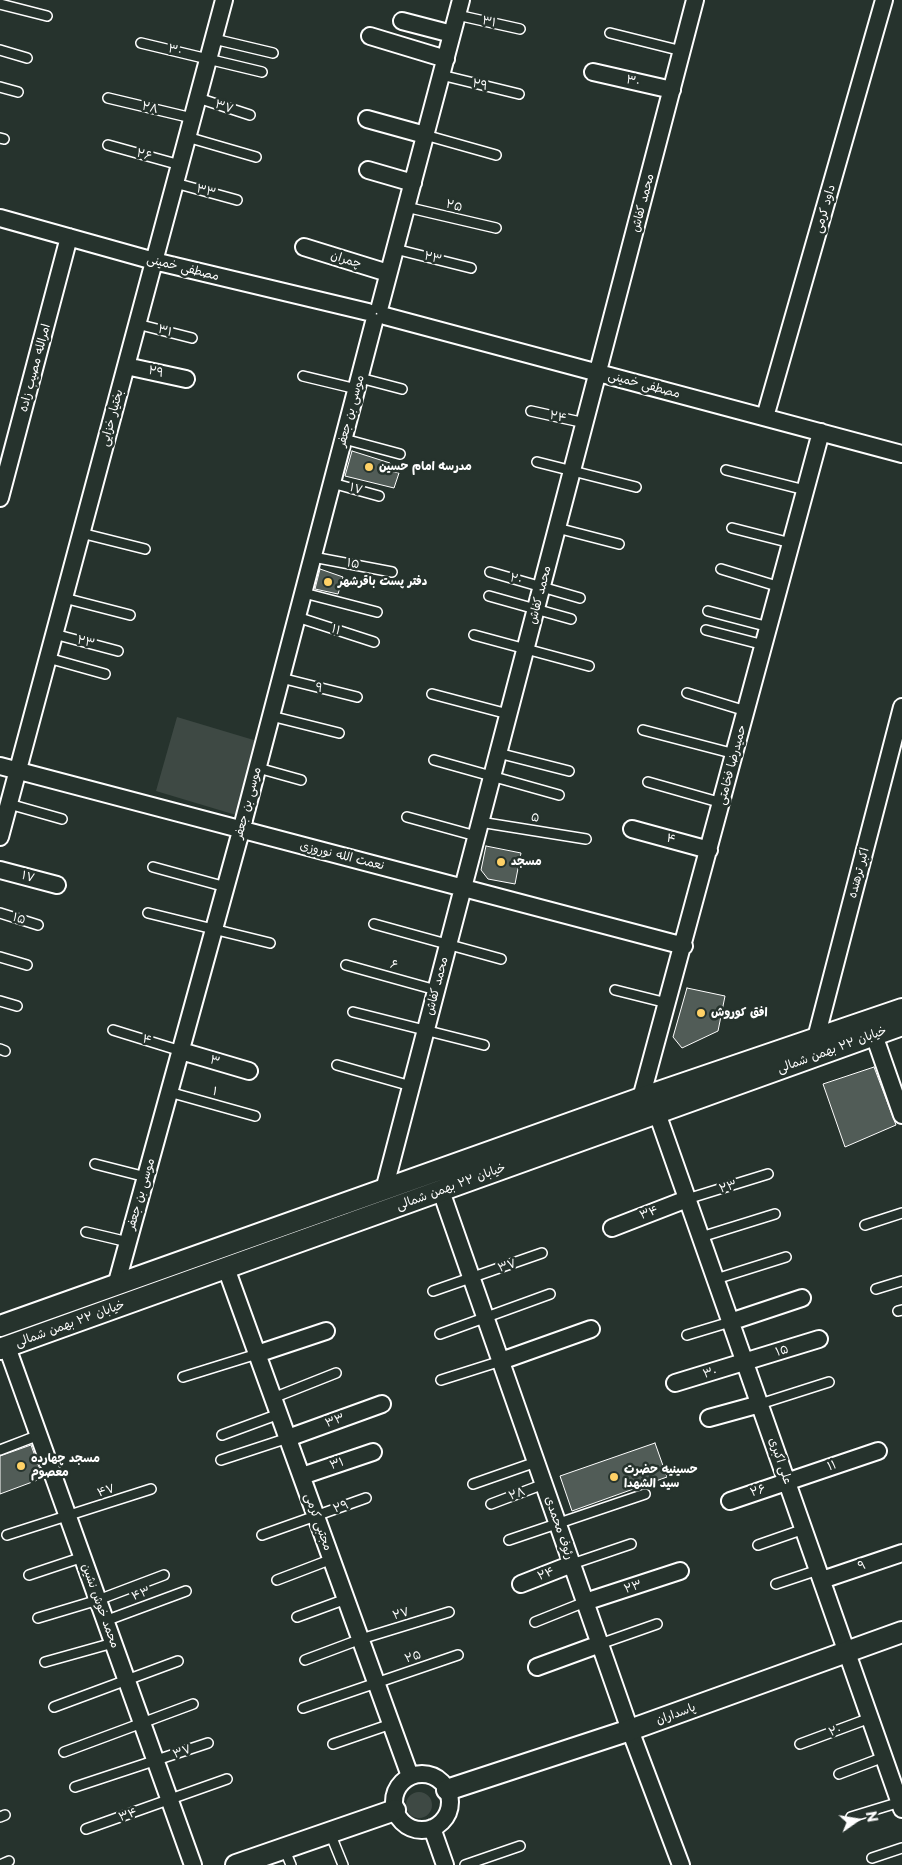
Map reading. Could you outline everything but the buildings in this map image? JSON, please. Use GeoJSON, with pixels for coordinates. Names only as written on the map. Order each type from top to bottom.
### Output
{"type":"FeatureCollection","features":[{"type":"Feature","properties":{"kind":"street","name":"بختیار خزایی"},"geometry":{"type":"LineString","coordinates":[[0,837],[4,814],[48,658],[224,0]]}},
{"type":"Feature","properties":{"kind":"street","name":"محمد کفاش"},"geometry":{"type":"LineString","coordinates":[[384,1190],[695,0]]}},
{"type":"Feature","properties":{"kind":"street","name":"داود کرمی"},"geometry":{"type":"LineString","coordinates":[[765,417],[884,0]]}},
{"type":"Feature","properties":{"kind":"street","name":"موسی بن جعفر"},"geometry":{"type":"LineString","coordinates":[[117,1282],[258,768],[358,384],[459,8]]}},
{"type":"Feature","properties":{"kind":"street"},"geometry":{"type":"LineString","coordinates":[[402,21],[452,34]]}},
{"type":"Feature","properties":{"kind":"street"},"geometry":{"type":"LineString","coordinates":[[370,36],[446,59]]}},
{"type":"Feature","properties":{"kind":"street","name":"۳۰"},"geometry":{"type":"LineString","coordinates":[[593,72],[672,90]]}},
{"type":"Feature","properties":{"kind":"street"},"geometry":{"type":"LineString","coordinates":[[368,119],[425,135]]}},
{"type":"Feature","properties":{"kind":"street"},"geometry":{"type":"LineString","coordinates":[[368,170],[413,183]]}},
{"type":"Feature","properties":{"kind":"street","name":"مصطفی خمینی"},"geometry":{"type":"LineString","coordinates":[[0,218],[154,261],[377,314],[902,454]]}},
{"type":"Feature","properties":{"kind":"street","name":"امرالله مصیب زاده"},"geometry":{"type":"LineString","coordinates":[[0,498],[4,469],[69,237]]}},
{"type":"Feature","properties":{"kind":"street","name":"چمران"},"geometry":{"type":"LineString","coordinates":[[304,247],[388,273]]}},
{"type":"Feature","properties":{"kind":"street","name":"۲۹"},"geometry":{"type":"LineString","coordinates":[[126,366],[186,379]]}},
{"type":"Feature","properties":{"kind":"street","name":"حمیدرضا فخامتی"},"geometry":{"type":"LineString","coordinates":[[641,1098],[684,946],[821,432]]}},
{"type":"Feature","properties":{"kind":"street","name":"اکبر ترهنده"},"geometry":{"type":"LineString","coordinates":[[816,1038],[902,708]]}},
{"type":"Feature","properties":{"kind":"street","name":"نعمت الله نوروزی"},"geometry":{"type":"LineString","coordinates":[[0,766],[241,831],[462,886],[684,946]]}},
{"type":"Feature","properties":{"kind":"street","name":"۴"},"geometry":{"type":"LineString","coordinates":[[632,828],[709,850]]}},
{"type":"Feature","properties":{"kind":"street","name":"۱۷"},"geometry":{"type":"LineString","coordinates":[[0,870],[57,885]]}},
{"type":"Feature","properties":{"kind":"street","name":"خیابان ۲۲ بهمن شمالی"},"geometry":{"type":"LineString","coordinates":[[0,1326],[117,1282],[384,1190],[641,1098],[902,1009]]}},
{"type":"Feature","properties":{"kind":"street","name":"خیابان ۲۲ بهمن شمالی"},"geometry":{"type":"LineString","coordinates":[[4,1348],[902,1025]]}},
{"type":"Feature","properties":{"kind":"street"},"geometry":{"type":"LineString","coordinates":[[874,1035],[902,1115]]}},
{"type":"Feature","properties":{"kind":"street","name":"۳"},"geometry":{"type":"LineString","coordinates":[[181,1051],[249,1071]]}},
{"type":"Feature","properties":{"kind":"street","name":"علی اکبری"},"geometry":{"type":"LineString","coordinates":[[657,1113],[901,1806]]}},
{"type":"Feature","properties":{"kind":"street","name":"رئوف محمدی"},"geometry":{"type":"LineString","coordinates":[[441,1191],[630,1730],[681,1865]]}},
{"type":"Feature","properties":{"kind":"street","name":"۳۴"},"geometry":{"type":"LineString","coordinates":[[612,1228],[688,1199]]}},
{"type":"Feature","properties":{"kind":"street","name":"مجتبی کرمی"},"geometry":{"type":"LineString","coordinates":[[226,1268],[410,1776]]}},
{"type":"Feature","properties":{"kind":"street"},"geometry":{"type":"LineString","coordinates":[[730,1322],[802,1298]]}},
{"type":"Feature","properties":{"kind":"street"},"geometry":{"type":"LineString","coordinates":[[501,1361],[590,1329]]}},
{"type":"Feature","properties":{"kind":"street"},"geometry":{"type":"LineString","coordinates":[[257,1354],[326,1331]]}},
{"type":"Feature","properties":{"kind":"street","name":"۱۵"},"geometry":{"type":"LineString","coordinates":[[745,1363],[819,1339]]}},
{"type":"Feature","properties":{"kind":"street","name":"محمد خوش نشین"},"geometry":{"type":"LineString","coordinates":[[4,1348],[39,1435],[193,1865]]}},
{"type":"Feature","properties":{"kind":"street","name":"۳۰"},"geometry":{"type":"LineString","coordinates":[[675,1383],[745,1363]]}},
{"type":"Feature","properties":{"kind":"street","name":"۳۳"},"geometry":{"type":"LineString","coordinates":[[288,1438],[382,1404]]}},
{"type":"Feature","properties":{"kind":"street"},"geometry":{"type":"LineString","coordinates":[[709,1418],[760,1404]]}},
{"type":"Feature","properties":{"kind":"street","name":"۱۱"},"geometry":{"type":"LineString","coordinates":[[787,1482],[878,1451]]}},
{"type":"Feature","properties":{"kind":"street","name":"۳۱"},"geometry":{"type":"LineString","coordinates":[[302,1476],[373,1452]]}},
{"type":"Feature","properties":{"kind":"street","name":"۲۶"},"geometry":{"type":"LineString","coordinates":[[730,1501],[787,1482]]}},
{"type":"Feature","properties":{"kind":"street","name":"۹"},"geometry":{"type":"LineString","coordinates":[[820,1575],[902,1553]]}},
{"type":"Feature","properties":{"kind":"street","name":"۲۴"},"geometry":{"type":"LineString","coordinates":[[521,1584],[572,1564]]}},
{"type":"Feature","properties":{"kind":"street","name":"۲۳"},"geometry":{"type":"LineString","coordinates":[[585,1602],[680,1571]]}},
{"type":"Feature","properties":{"kind":"street","name":"پاسداران"},"geometry":{"type":"LineString","coordinates":[[447,1790],[630,1730],[902,1632]]}},
{"type":"Feature","properties":{"kind":"street"},"geometry":{"type":"LineString","coordinates":[[536,1667],[600,1644]]}},
{"type":"Feature","properties":{"kind":"street"},"geometry":{"type":"LineString","coordinates":[[427,1774],[435,1777],[447,1790],[450,1798],[446,1817],[432,1828],[414,1829],[405,1825],[394,1810],[394,1794],[403,1780],[410,1776],[427,1774]]}},
{"type":"Feature","properties":{"kind":"street"},"geometry":{"type":"LineString","coordinates":[[236,1865],[288,1857],[330,1833],[394,1810]]}},
{"type":"Feature","properties":{"kind":"street"},"geometry":{"type":"LineString","coordinates":[[432,1828],[445,1865]]}},
{"type":"Feature","properties":{"kind":"lane"},"geometry":{"type":"LineString","coordinates":[[0,4],[47,16]]}},
{"type":"Feature","properties":{"kind":"lane","name":"۳۱"},"geometry":{"type":"LineString","coordinates":[[459,8],[520,29]]}},
{"type":"Feature","properties":{"kind":"lane"},"geometry":{"type":"LineString","coordinates":[[610,33],[682,51]]}},
{"type":"Feature","properties":{"kind":"lane"},"geometry":{"type":"LineString","coordinates":[[214,39],[273,53]]}},
{"type":"Feature","properties":{"kind":"lane","name":"۳۰"},"geometry":{"type":"LineString","coordinates":[[140,43],[262,72]]}},
{"type":"Feature","properties":{"kind":"lane"},"geometry":{"type":"LineString","coordinates":[[0,50],[27,58]]}},
{"type":"Feature","properties":{"kind":"lane","name":"۲۹"},"geometry":{"type":"LineString","coordinates":[[441,75],[519,94]]}},
{"type":"Feature","properties":{"kind":"lane"},"geometry":{"type":"LineString","coordinates":[[0,87],[18,92]]}},
{"type":"Feature","properties":{"kind":"lane","name":"۲۸"},"geometry":{"type":"LineString","coordinates":[[108,98],[192,118]]}},
{"type":"Feature","properties":{"kind":"lane","name":"۳۷"},"geometry":{"type":"LineString","coordinates":[[198,98],[250,115]]}},
{"type":"Feature","properties":{"kind":"lane"},"geometry":{"type":"LineString","coordinates":[[425,135],[496,154]]}},
{"type":"Feature","properties":{"kind":"lane"},"geometry":{"type":"LineString","coordinates":[[187,138],[256,157]]}},
{"type":"Feature","properties":{"kind":"lane","name":"۲۶"},"geometry":{"type":"LineString","coordinates":[[108,146],[180,166]]}},
{"type":"Feature","properties":{"kind":"lane","name":"۳۳"},"geometry":{"type":"LineString","coordinates":[[175,183],[236,200]]}},
{"type":"Feature","properties":{"kind":"lane","name":"۲۵"},"geometry":{"type":"LineString","coordinates":[[406,207],[496,228]]}},
{"type":"Feature","properties":{"kind":"lane","name":"۲۳"},"geometry":{"type":"LineString","coordinates":[[395,249],[471,268]]}},
{"type":"Feature","properties":{"kind":"lane","name":"۳۱"},"geometry":{"type":"LineString","coordinates":[[137,324],[192,338]]}},
{"type":"Feature","properties":{"kind":"lane"},"geometry":{"type":"LineString","coordinates":[[303,376],[402,389]]}},
{"type":"Feature","properties":{"kind":"lane","name":"۲۴"},"geometry":{"type":"LineString","coordinates":[[532,411],[585,423]]}},
{"type":"Feature","properties":{"kind":"lane"},"geometry":{"type":"LineString","coordinates":[[344,438],[400,454]]}},
{"type":"Feature","properties":{"kind":"lane"},"geometry":{"type":"LineString","coordinates":[[537,462],[636,487]]}},
{"type":"Feature","properties":{"kind":"lane"},"geometry":{"type":"LineString","coordinates":[[726,470],[805,490]]}},
{"type":"Feature","properties":{"kind":"lane","name":"۱۷"},"geometry":{"type":"LineString","coordinates":[[332,483],[379,496]]}},
{"type":"Feature","properties":{"kind":"lane"},"geometry":{"type":"LineString","coordinates":[[557,528],[619,544]]}},
{"type":"Feature","properties":{"kind":"lane"},"geometry":{"type":"LineString","coordinates":[[732,528],[791,543]]}},
{"type":"Feature","properties":{"kind":"lane"},"geometry":{"type":"LineString","coordinates":[[81,533],[145,549]]}},
{"type":"Feature","properties":{"kind":"lane","name":"۱۵"},"geometry":{"type":"LineString","coordinates":[[313,557],[392,572]]}},
{"type":"Feature","properties":{"kind":"lane"},"geometry":{"type":"LineString","coordinates":[[721,570],[780,587]]}},
{"type":"Feature","properties":{"kind":"lane","name":"۲۰"},"geometry":{"type":"LineString","coordinates":[[490,572],[580,598]]}},
{"type":"Feature","properties":{"kind":"lane"},"geometry":{"type":"LineString","coordinates":[[304,592],[377,612]]}},
{"type":"Feature","properties":{"kind":"lane"},"geometry":{"type":"LineString","coordinates":[[489,596],[571,619]]}},
{"type":"Feature","properties":{"kind":"lane"},"geometry":{"type":"LineString","coordinates":[[64,598],[130,616]]}},
{"type":"Feature","properties":{"kind":"lane"},"geometry":{"type":"LineString","coordinates":[[708,612],[769,628]]}},
{"type":"Feature","properties":{"kind":"lane","name":"۱۱"},"geometry":{"type":"LineString","coordinates":[[297,617],[374,642]]}},
{"type":"Feature","properties":{"kind":"lane"},"geometry":{"type":"LineString","coordinates":[[706,630],[764,645]]}},
{"type":"Feature","properties":{"kind":"lane","name":"۲۳"},"geometry":{"type":"LineString","coordinates":[[54,634],[118,651]]}},
{"type":"Feature","properties":{"kind":"lane"},"geometry":{"type":"LineString","coordinates":[[474,635],[589,666]]}},
{"type":"Feature","properties":{"kind":"lane"},"geometry":{"type":"LineString","coordinates":[[48,658],[105,674]]}},
{"type":"Feature","properties":{"kind":"lane","name":"۹"},"geometry":{"type":"LineString","coordinates":[[281,678],[357,697]]}},
{"type":"Feature","properties":{"kind":"lane"},"geometry":{"type":"LineString","coordinates":[[687,693],[746,711]]}},
{"type":"Feature","properties":{"kind":"lane"},"geometry":{"type":"LineString","coordinates":[[432,694],[508,714]]}},
{"type":"Feature","properties":{"kind":"lane"},"geometry":{"type":"LineString","coordinates":[[271,716],[339,732]]}},
{"type":"Feature","properties":{"kind":"lane"},"geometry":{"type":"LineString","coordinates":[[643,730],[735,754]]}},
{"type":"Feature","properties":{"kind":"lane"},"geometry":{"type":"LineString","coordinates":[[498,753],[569,771]]}},
{"type":"Feature","properties":{"kind":"lane"},"geometry":{"type":"LineString","coordinates":[[434,760],[559,795]]}},
{"type":"Feature","properties":{"kind":"lane"},"geometry":{"type":"LineString","coordinates":[[258,768],[301,780]]}},
{"type":"Feature","properties":{"kind":"lane"},"geometry":{"type":"LineString","coordinates":[[648,782],[722,803]]}},
{"type":"Feature","properties":{"kind":"lane"},"geometry":{"type":"LineString","coordinates":[[4,814],[62,819]]}},
{"type":"Feature","properties":{"kind":"lane","name":"۵"},"geometry":{"type":"LineString","coordinates":[[407,817],[478,829],[586,839]]}},
{"type":"Feature","properties":{"kind":"lane"},"geometry":{"type":"LineString","coordinates":[[153,867],[226,887]]}},
{"type":"Feature","properties":{"kind":"lane","name":"۱۵"},"geometry":{"type":"LineString","coordinates":[[0,913],[38,925]]}},
{"type":"Feature","properties":{"kind":"lane"},"geometry":{"type":"LineString","coordinates":[[148,913],[270,943]]}},
{"type":"Feature","properties":{"kind":"lane"},"geometry":{"type":"LineString","coordinates":[[374,924],[501,959]]}},
{"type":"Feature","properties":{"kind":"lane"},"geometry":{"type":"LineString","coordinates":[[0,958],[27,965]]}},
{"type":"Feature","properties":{"kind":"lane","name":"۶"},"geometry":{"type":"LineString","coordinates":[[346,965],[436,990]]}},
{"type":"Feature","properties":{"kind":"lane"},"geometry":{"type":"LineString","coordinates":[[615,990],[668,1003]]}},
{"type":"Feature","properties":{"kind":"lane"},"geometry":{"type":"LineString","coordinates":[[0,1001],[17,1006]]}},
{"type":"Feature","properties":{"kind":"lane"},"geometry":{"type":"LineString","coordinates":[[352,1012],[484,1046]]}},
{"type":"Feature","properties":{"kind":"lane","name":"۴"},"geometry":{"type":"LineString","coordinates":[[112,1030],[181,1051]]}},
{"type":"Feature","properties":{"kind":"lane"},"geometry":{"type":"LineString","coordinates":[[337,1065],[411,1086]]}},
{"type":"Feature","properties":{"kind":"lane","name":"۱"},"geometry":{"type":"LineString","coordinates":[[169,1092],[255,1116]]}},
{"type":"Feature","properties":{"kind":"lane"},"geometry":{"type":"LineString","coordinates":[[96,1164],[146,1177]]}},
{"type":"Feature","properties":{"kind":"lane","name":"۲۳"},"geometry":{"type":"LineString","coordinates":[[688,1199],[768,1174]]}},
{"type":"Feature","properties":{"kind":"lane"},"geometry":{"type":"LineString","coordinates":[[865,1225],[902,1213]]}},
{"type":"Feature","properties":{"kind":"lane"},"geometry":{"type":"LineString","coordinates":[[701,1237],[775,1214]]}},
{"type":"Feature","properties":{"kind":"lane"},"geometry":{"type":"LineString","coordinates":[[86,1232],[128,1242]]}},
{"type":"Feature","properties":{"kind":"lane","name":"۳۷"},"geometry":{"type":"LineString","coordinates":[[433,1291],[542,1253]]}},
{"type":"Feature","properties":{"kind":"lane"},"geometry":{"type":"LineString","coordinates":[[716,1279],[786,1257]]}},
{"type":"Feature","properties":{"kind":"lane"},"geometry":{"type":"LineString","coordinates":[[876,1289],[902,1281]]}},
{"type":"Feature","properties":{"kind":"lane"},"geometry":{"type":"LineString","coordinates":[[440,1334],[550,1294]]}},
{"type":"Feature","properties":{"kind":"lane"},"geometry":{"type":"LineString","coordinates":[[687,1335],[730,1322]]}},
{"type":"Feature","properties":{"kind":"lane"},"geometry":{"type":"LineString","coordinates":[[183,1377],[257,1354]]}},
{"type":"Feature","properties":{"kind":"lane"},"geometry":{"type":"LineString","coordinates":[[441,1380],[501,1361]]}},
{"type":"Feature","properties":{"kind":"lane"},"geometry":{"type":"LineString","coordinates":[[273,1398],[336,1373]]}},
{"type":"Feature","properties":{"kind":"lane"},"geometry":{"type":"LineString","coordinates":[[760,1404],[829,1382]]}},
{"type":"Feature","properties":{"kind":"lane"},"geometry":{"type":"LineString","coordinates":[[222,1435],[279,1414]]}},
{"type":"Feature","properties":{"kind":"lane"},"geometry":{"type":"LineString","coordinates":[[0,1450],[39,1435]]}},
{"type":"Feature","properties":{"kind":"lane"},"geometry":{"type":"LineString","coordinates":[[221,1460],[288,1438]]}},
{"type":"Feature","properties":{"kind":"lane"},"geometry":{"type":"LineString","coordinates":[[473,1484],[536,1462]]}},
{"type":"Feature","properties":{"kind":"lane","name":"۲۸"},"geometry":{"type":"LineString","coordinates":[[491,1504],[544,1484]]}},
{"type":"Feature","properties":{"kind":"lane","name":"۴۷"},"geometry":{"type":"LineString","coordinates":[[7,1535],[151,1489]]}},
{"type":"Feature","properties":{"kind":"lane"},"geometry":{"type":"LineString","coordinates":[[509,1540],[645,1494]]}},
{"type":"Feature","properties":{"kind":"lane","name":"۲۹"},"geometry":{"type":"LineString","coordinates":[[262,1535],[366,1498]]}},
{"type":"Feature","properties":{"kind":"lane"},"geometry":{"type":"LineString","coordinates":[[758,1545],[804,1529]]}},
{"type":"Feature","properties":{"kind":"lane"},"geometry":{"type":"LineString","coordinates":[[572,1564],[631,1544]]}},
{"type":"Feature","properties":{"kind":"lane"},"geometry":{"type":"LineString","coordinates":[[29,1575],[82,1557]]}},
{"type":"Feature","properties":{"kind":"lane"},"geometry":{"type":"LineString","coordinates":[[277,1580],[332,1559]]}},
{"type":"Feature","properties":{"kind":"lane"},"geometry":{"type":"LineString","coordinates":[[38,1618],[98,1600],[164,1575]]}},
{"type":"Feature","properties":{"kind":"lane"},"geometry":{"type":"LineString","coordinates":[[776,1584],[820,1575]]}},
{"type":"Feature","properties":{"kind":"lane","name":"۴۳"},"geometry":{"type":"LineString","coordinates":[[105,1621],[186,1591]]}},
{"type":"Feature","properties":{"kind":"lane"},"geometry":{"type":"LineString","coordinates":[[297,1617],[346,1599]]}},
{"type":"Feature","properties":{"kind":"lane"},"geometry":{"type":"LineString","coordinates":[[535,1622],[585,1602]]}},
{"type":"Feature","properties":{"kind":"lane","name":"۲۷"},"geometry":{"type":"LineString","coordinates":[[305,1660],[361,1639],[449,1612]]}},
{"type":"Feature","properties":{"kind":"lane"},"geometry":{"type":"LineString","coordinates":[[600,1644],[657,1624]]}},
{"type":"Feature","properties":{"kind":"lane"},"geometry":{"type":"LineString","coordinates":[[45,1662],[113,1643]]}},
{"type":"Feature","properties":{"kind":"lane","name":"۲۵"},"geometry":{"type":"LineString","coordinates":[[376,1682],[458,1655]]}},
{"type":"Feature","properties":{"kind":"lane"},"geometry":{"type":"LineString","coordinates":[[54,1707],[178,1662]]}},
{"type":"Feature","properties":{"kind":"lane"},"geometry":{"type":"LineString","coordinates":[[303,1708],[376,1682]]}},
{"type":"Feature","properties":{"kind":"lane"},"geometry":{"type":"LineString","coordinates":[[64,1752],[193,1704]]}},
{"type":"Feature","properties":{"kind":"lane","name":"۲۰"},"geometry":{"type":"LineString","coordinates":[[800,1744],[870,1718]]}},
{"type":"Feature","properties":{"kind":"lane"},"geometry":{"type":"LineString","coordinates":[[332,1744],[392,1724]]}},
{"type":"Feature","properties":{"kind":"lane","name":"۳۷"},"geometry":{"type":"LineString","coordinates":[[76,1787],[208,1742]]}},
{"type":"Feature","properties":{"kind":"lane"},"geometry":{"type":"LineString","coordinates":[[839,1774],[884,1757]]}},
{"type":"Feature","properties":{"kind":"lane","name":"۳۴"},"geometry":{"type":"LineString","coordinates":[[86,1829],[227,1778]]}},
{"type":"Feature","properties":{"kind":"lane"},"geometry":{"type":"LineString","coordinates":[[851,1817],[901,1806]]}},
{"type":"Feature","properties":{"kind":"lane"},"geometry":{"type":"LineString","coordinates":[[330,1833],[343,1865]]}},
{"type":"Feature","properties":{"kind":"lane"},"geometry":{"type":"LineString","coordinates":[[465,1865],[520,1846]]}},
{"type":"Feature","properties":{"kind":"lane"},"geometry":{"type":"LineString","coordinates":[[872,1858],[902,1848]]}},
{"type":"Feature","properties":{"kind":"lane"},"geometry":{"type":"LineString","coordinates":[[0,1865],[9,1861]]}},
{"type":"Feature","properties":{"kind":"shaded area"},"geometry":{"type":"Polygon","coordinates":[[[177,717],[257,741],[236,815],[156,791],[177,717]]]}},
{"type":"Feature","properties":{"kind":"shaded area"},"geometry":{"type":"Polygon","coordinates":[[[419,1792],[428,1796],[432,1805],[428,1814],[419,1818],[410,1814],[406,1805],[410,1796],[419,1792]]]}},
{"type":"Feature","properties":{"kind":"place","name":"مدرسه امام حسین"},"geometry":{"type":"Point","coordinates":[369,467]}},
{"type":"Feature","properties":{"kind":"place","name":"دفتر پست باقرشهر"},"geometry":{"type":"Point","coordinates":[328,582]}},
{"type":"Feature","properties":{"kind":"place","name":"مسجد"},"geometry":{"type":"Point","coordinates":[501,862]}},
{"type":"Feature","properties":{"kind":"place","name":"افق کوروش"},"geometry":{"type":"Point","coordinates":[701,1013]}},
{"type":"Feature","properties":{"kind":"place","name":"مسجد چهارده معصوم"},"geometry":{"type":"Point","coordinates":[21,1466]}},
{"type":"Feature","properties":{"kind":"place","name":"حسینیه حضرت سید الشهدا"},"geometry":{"type":"Point","coordinates":[614,1477]}}]}
